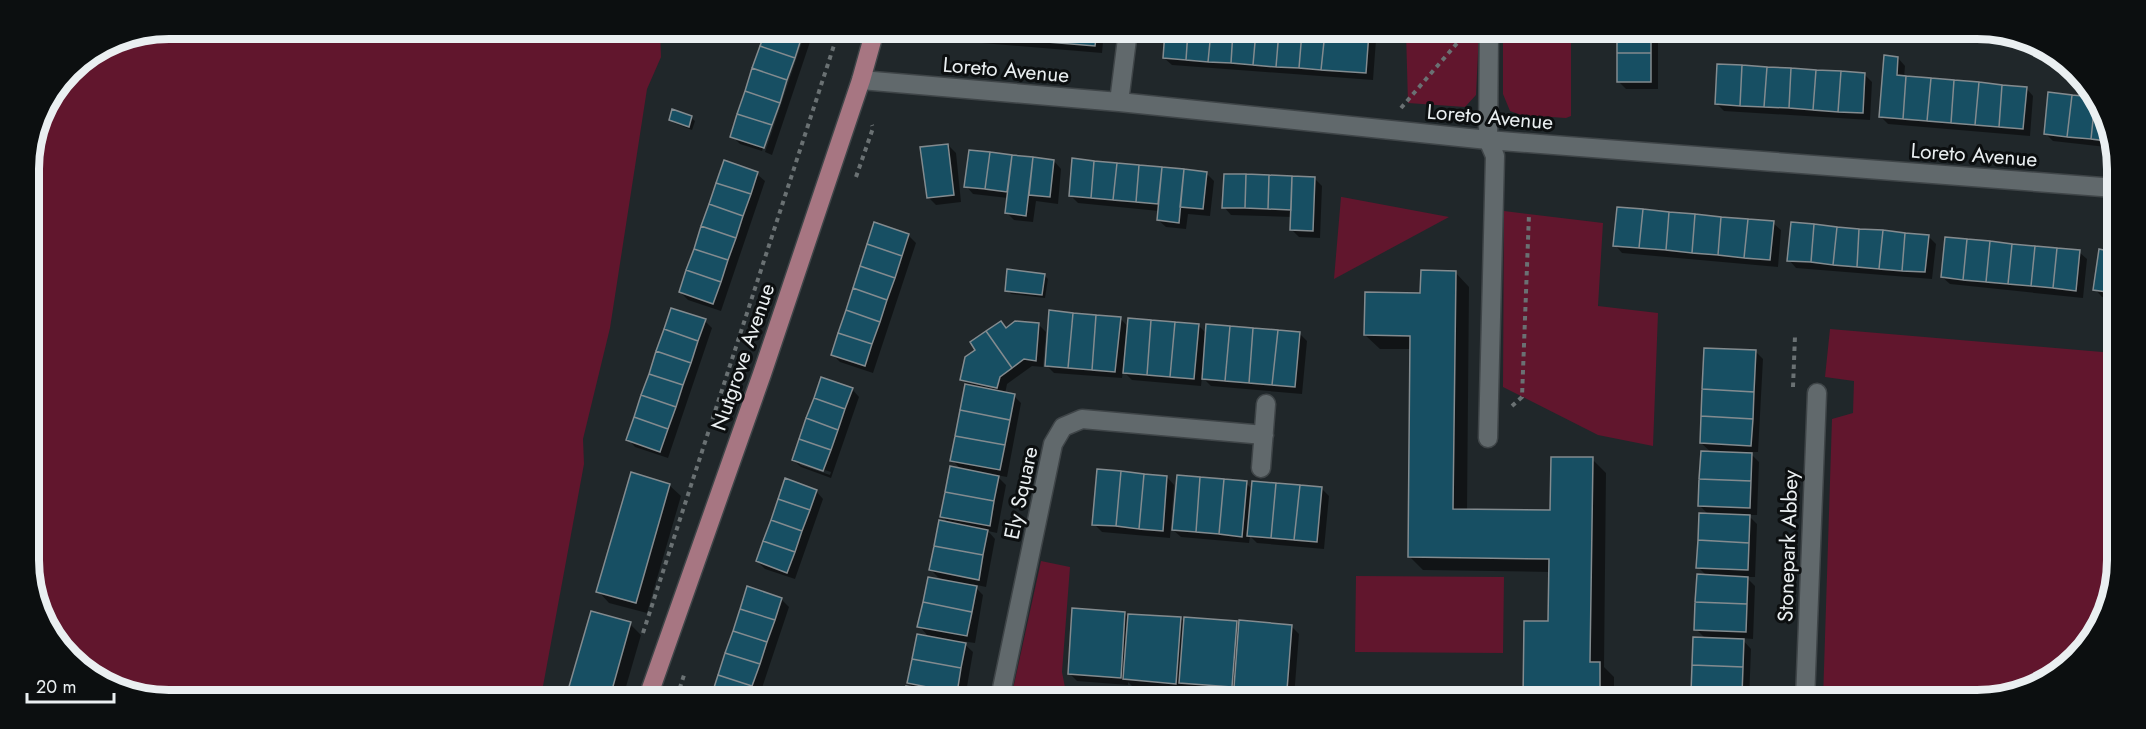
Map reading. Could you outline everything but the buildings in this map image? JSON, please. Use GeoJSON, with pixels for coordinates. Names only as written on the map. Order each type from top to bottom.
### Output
{"type":"FeatureCollection","features":[{"type":"Feature","properties":{"kind":"main road","name":"Nutgrove Avenue"},"geometry":{"type":"LineString","coordinates":[[650,690],[766,363],[861,80],[872,39]]}},
{"type":"Feature","properties":{"kind":"street"},"geometry":{"type":"LineString","coordinates":[[1119,102],[1127,39]]}},
{"type":"Feature","properties":{"kind":"street"},"geometry":{"type":"LineString","coordinates":[[1488,431],[1495,156],[1488,140],[1489,39]]}},
{"type":"Feature","properties":{"kind":"street","name":"Loreto Avenue"},"geometry":{"type":"LineString","coordinates":[[861,80],[1119,102],[1488,140],[2107,187]]}},
{"type":"Feature","properties":{"kind":"street","name":"Stonepark Abbey"},"geometry":{"type":"LineString","coordinates":[[1805,690],[1817,393]]}},
{"type":"Feature","properties":{"kind":"street"},"geometry":{"type":"LineString","coordinates":[[1261,468],[1266,404]]}},
{"type":"Feature","properties":{"kind":"street","name":"Ely Square"},"geometry":{"type":"LineString","coordinates":[[1002,690],[1053,444],[1063,427],[1082,419],[1264,435]]}},
{"type":"Feature","properties":{"kind":"path"},"geometry":{"type":"LineString","coordinates":[[640,642],[836,39]]}},
{"type":"Feature","properties":{"kind":"path"},"geometry":{"type":"LineString","coordinates":[[1399,110],[1461,39]]}},
{"type":"Feature","properties":{"kind":"path"},"geometry":{"type":"LineString","coordinates":[[1488,431],[1522,397],[1529,214]]}},
{"type":"Feature","properties":{"kind":"shaded area"},"geometry":{"type":"Polygon","coordinates":[[[660,39],[661,57],[647,89],[610,328],[583,439],[584,464],[542,690],[152,689],[119,680],[90,663],[77,652],[56,625],[43,593],[39,560],[39,161],[43,136],[49,119],[71,83],[104,56],[136,43],[152,40],[660,39]]]}},
{"type":"Feature","properties":{"kind":"shaded area"},"geometry":{"type":"Polygon","coordinates":[[[1406,39],[1479,39],[1476,95],[1465,107],[1408,103],[1406,39]]]}},
{"type":"Feature","properties":{"kind":"shaded area"},"geometry":{"type":"Polygon","coordinates":[[[1503,39],[1571,39],[1571,116],[1566,118],[1521,115],[1510,111],[1503,94],[1503,39]]]}},
{"type":"Feature","properties":{"kind":"shaded area"},"geometry":{"type":"Polygon","coordinates":[[[1342,197],[1449,217],[1334,279],[1342,197]]]}},
{"type":"Feature","properties":{"kind":"shaded area"},"geometry":{"type":"Polygon","coordinates":[[[1504,211],[1603,223],[1598,306],[1658,313],[1653,446],[1598,435],[1503,387],[1504,211]]]}},
{"type":"Feature","properties":{"kind":"shaded area"},"geometry":{"type":"Polygon","coordinates":[[[1830,329],[2107,352],[2106,577],[2094,617],[2069,652],[2042,673],[2027,680],[1985,690],[1823,690],[1832,419],[1853,413],[1854,381],[1825,377],[1830,329]]]}},
{"type":"Feature","properties":{"kind":"shaded area"},"geometry":{"type":"Polygon","coordinates":[[[1041,561],[1070,567],[1062,672],[1065,690],[1013,690],[1041,561]]]}},
{"type":"Feature","properties":{"kind":"shaded area"},"geometry":{"type":"Polygon","coordinates":[[[1356,576],[1504,577],[1503,653],[1355,652],[1356,576]]]}}]}
